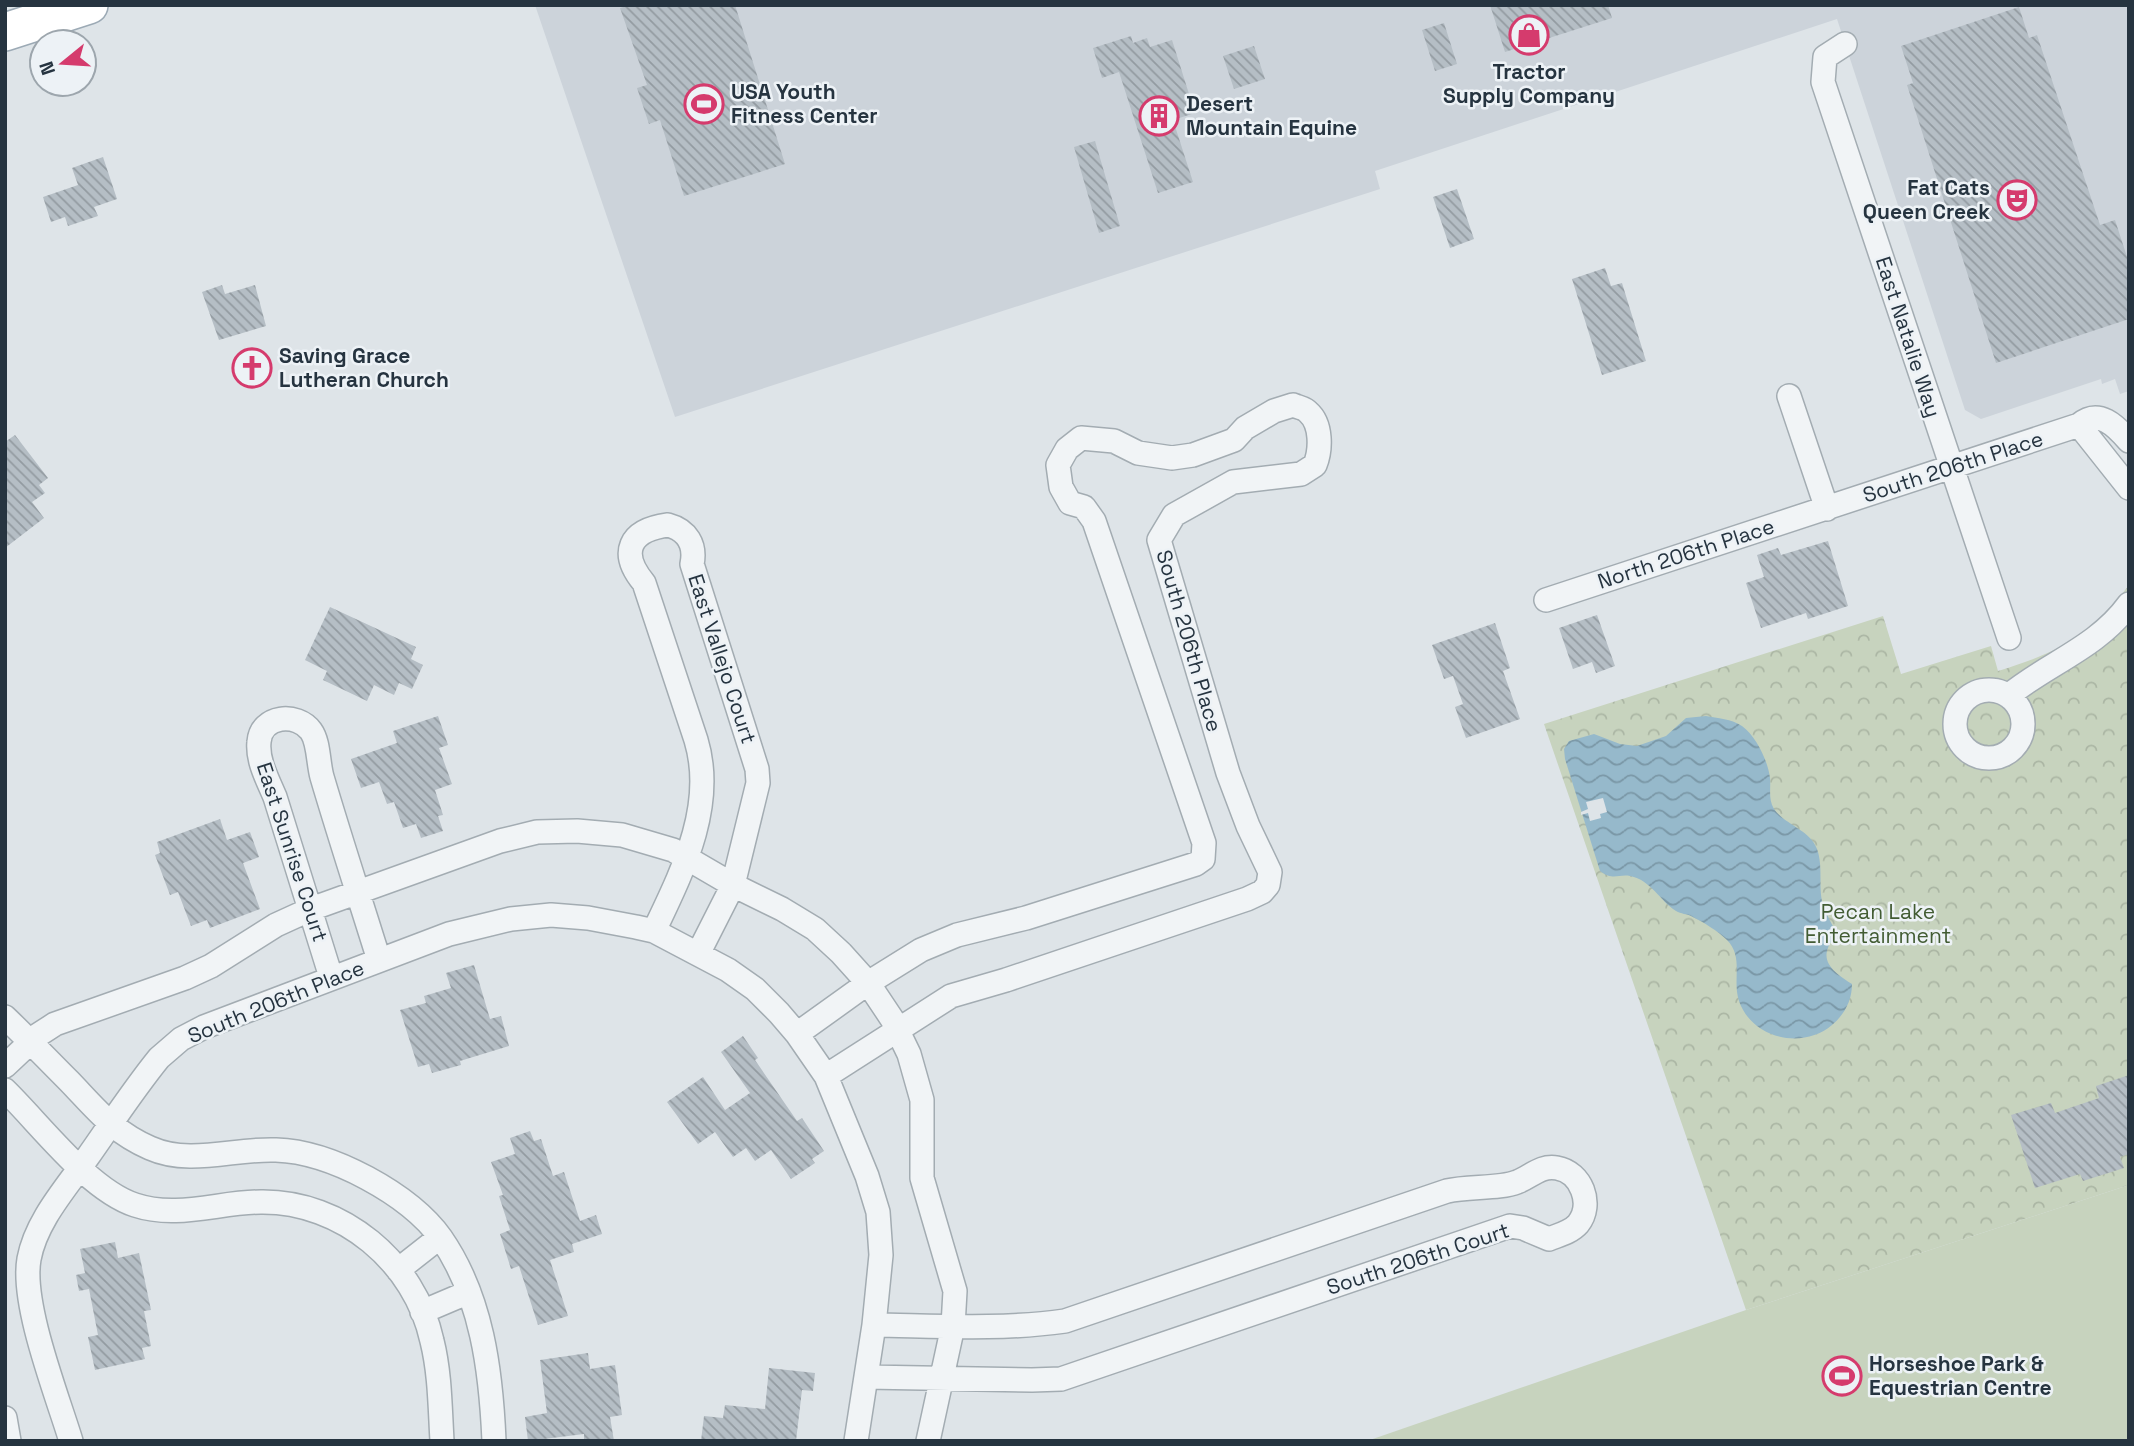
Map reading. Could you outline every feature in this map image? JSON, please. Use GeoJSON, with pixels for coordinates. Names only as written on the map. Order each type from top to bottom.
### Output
{"type":"FeatureCollection","features":[{"type":"Feature","properties":{"kind":"main road"},"geometry":{"type":"LineString","coordinates":[[5,32],[89,5]]}},
{"type":"Feature","properties":{"kind":"street","name":"East Natalie Way"},"geometry":{"type":"LineString","coordinates":[[1845,44],[1825,57],[1823,82],[2009,638]]}},
{"type":"Feature","properties":{"kind":"street"},"geometry":{"type":"LineString","coordinates":[[1789,396],[1827,509]]}},
{"type":"Feature","properties":{"kind":"street","name":"South 206th Place"},"geometry":{"type":"LineString","coordinates":[[868,983],[921,950],[957,935],[1026,918],[1196,864],[1203,859],[1204,843],[1196,818],[1094,521],[1084,507],[1070,503],[1061,487],[1058,465],[1067,449],[1082,439],[1115,441],[1138,453],[1172,458],[1193,455],[1234,440],[1245,428],[1283,408],[1293,405],[1308,411],[1316,425],[1320,444],[1315,465],[1301,474],[1233,482],[1174,514],[1159,540],[1228,773],[1248,826],[1270,872],[1268,885],[1262,892],[1247,899],[951,996],[898,1030]]}},
{"type":"Feature","properties":{"kind":"street","name":"South 206th Place"},"geometry":{"type":"LineString","coordinates":[[1827,509],[2095,418],[2114,423],[2129,441]]}},
{"type":"Feature","properties":{"kind":"street"},"geometry":{"type":"LineString","coordinates":[[2079,425],[2127,481]]}},
{"type":"Feature","properties":{"kind":"street","name":"North 206th Place"},"geometry":{"type":"LineString","coordinates":[[1546,600],[1827,509]]}},
{"type":"Feature","properties":{"kind":"street","name":"East Vallejo Court"},"geometry":{"type":"LineString","coordinates":[[654,931],[688,858],[704,774],[644,583],[631,564],[629,556],[634,540],[640,534],[668,524],[681,530],[692,543],[692,564],[757,769],[758,783],[733,885],[699,952]]}},
{"type":"Feature","properties":{"kind":"street"},"geometry":{"type":"LineString","coordinates":[[2008,696],[2037,674],[2077,653],[2098,638],[2129,604]]}},
{"type":"Feature","properties":{"kind":"street","name":"East Sunrise Court"},"geometry":{"type":"LineString","coordinates":[[331,977],[260,752],[259,740],[263,729],[272,721],[286,718],[302,721],[313,734],[321,774],[379,960]]}},
{"type":"Feature","properties":{"kind":"street"},"geometry":{"type":"LineString","coordinates":[[17,1055],[55,1024],[185,978],[276,925],[311,909],[500,841],[537,832],[578,831],[622,835],[673,850],[733,885],[782,908],[814,929],[841,953],[868,983],[898,1030],[909,1054],[922,1100],[922,1178],[955,1291],[953,1326],[928,1441]]}},
{"type":"Feature","properties":{"kind":"street","name":"South 206th Place"},"geometry":{"type":"LineString","coordinates":[[71,1441],[36,1327],[30,1296],[29,1261],[36,1233],[109,1125],[159,1058],[181,1039],[204,1027],[331,977],[449,934],[511,919],[551,915],[588,918],[654,931],[699,952],[755,989],[797,1034],[826,1076],[852,1138],[878,1212],[881,1255],[874,1325],[856,1441]]}},
{"type":"Feature","properties":{"kind":"street"},"geometry":{"type":"LineString","coordinates":[[797,1034],[868,983]]}},
{"type":"Feature","properties":{"kind":"street"},"geometry":{"type":"LineString","coordinates":[[5,1017],[17,1055],[70,1083],[109,1125],[151,1149],[176,1155],[205,1156],[276,1150],[303,1152],[331,1161],[383,1186],[404,1202],[440,1237],[469,1292],[481,1333],[494,1441]]}},
{"type":"Feature","properties":{"kind":"street"},"geometry":{"type":"LineString","coordinates":[[826,1076],[898,1030]]}},
{"type":"Feature","properties":{"kind":"street"},"geometry":{"type":"LineString","coordinates":[[5,1090],[80,1168],[132,1204],[151,1209],[202,1210],[240,1202],[305,1206],[330,1215],[369,1239],[408,1283],[432,1338],[438,1371],[442,1441]]}},
{"type":"Feature","properties":{"kind":"street","name":"South 206th Court"},"geometry":{"type":"LineString","coordinates":[[867,1377],[1061,1379],[1510,1226],[1523,1228],[1549,1239],[1567,1232],[1578,1223],[1584,1211],[1585,1197],[1581,1185],[1571,1173],[1546,1167],[1518,1182],[1465,1186],[1447,1191],[1065,1321],[1021,1327],[874,1325]]}},
{"type":"Feature","properties":{"kind":"street"},"geometry":{"type":"LineString","coordinates":[[398,1270],[440,1237]]}},
{"type":"Feature","properties":{"kind":"street"},"geometry":{"type":"LineString","coordinates":[[422,1312],[469,1292]]}},
{"type":"Feature","properties":{"kind":"street"},"geometry":{"type":"LineString","coordinates":[[5,1418],[9,1441]]}},
{"type":"Feature","properties":{"kind":"shaded area"},"geometry":{"type":"Polygon","coordinates":[[[535,5],[2129,5],[2129,391],[2120,394],[2115,379],[2102,384],[2101,379],[1981,419],[1965,410],[1837,19],[1375,171],[1380,189],[675,417],[535,5]]]}},
{"type":"Feature","properties":{"kind":"green space","name":"Pecan Lake Entertainment"},"geometry":{"type":"Polygon","coordinates":[[[2129,585],[2129,1185],[1746,1310],[1544,724],[1883,616],[1901,674],[1991,646],[1998,671],[2039,657],[2072,640],[2100,618],[2129,585]]]}},
{"type":"Feature","properties":{"kind":"green space","name":"Horseshoe Park & Equestrian Centre"},"geometry":{"type":"Polygon","coordinates":[[[2129,1185],[2129,1441],[1367,1441],[1746,1310],[2129,1185]]]}},
{"type":"Feature","properties":{"kind":"water"},"geometry":{"type":"Polygon","coordinates":[[[1706,716],[1724,719],[1747,730],[1761,749],[1767,764],[1770,798],[1774,809],[1809,837],[1817,849],[1822,901],[1836,932],[1828,948],[1827,960],[1833,969],[1852,984],[1851,996],[1841,1016],[1820,1033],[1807,1037],[1779,1037],[1755,1024],[1739,1001],[1735,954],[1727,940],[1700,921],[1676,911],[1650,886],[1637,878],[1612,876],[1600,871],[1565,759],[1564,749],[1569,741],[1594,734],[1620,744],[1637,746],[1666,736],[1686,718],[1706,716]]]}},
{"type":"Feature","properties":{"kind":"pier"},"geometry":{"type":"Polygon","coordinates":[[[1603,798],[1607,812],[1600,814],[1601,818],[1590,821],[1588,813],[1581,815],[1581,812],[1588,809],[1586,802],[1603,798]]]}},
{"type":"Feature","properties":{"kind":"building","name":"USA Youth Fitness Center"},"geometry":{"type":"Polygon","coordinates":[[[630,5],[735,5],[785,164],[684,196],[660,120],[649,124],[637,88],[647,85],[620,8],[630,5]]]}},
{"type":"Feature","properties":{"kind":"building","name":"Tractor Supply Company"},"geometry":{"type":"Polygon","coordinates":[[[1490,5],[1608,5],[1612,18],[1505,52],[1490,5]]]}},
{"type":"Feature","properties":{"kind":"building","name":"Fat Cats Queen Creek"},"geometry":{"type":"Polygon","coordinates":[[[2019,7],[2029,38],[2037,35],[2100,225],[2115,220],[2129,263],[2129,319],[1996,363],[1907,85],[1913,83],[1901,46],[2019,7]]]}},
{"type":"Feature","properties":{"kind":"building"},"geometry":{"type":"Polygon","coordinates":[[[1444,23],[1457,64],[1435,71],[1422,30],[1444,23]]]}},
{"type":"Feature","properties":{"kind":"building","name":"Desert Mountain Equine"},"geometry":{"type":"Polygon","coordinates":[[[1131,36],[1133,43],[1147,38],[1150,47],[1172,40],[1195,113],[1173,120],[1193,182],[1158,193],[1119,72],[1102,78],[1093,48],[1131,36]]]}},
{"type":"Feature","properties":{"kind":"building"},"geometry":{"type":"Polygon","coordinates":[[[1254,46],[1265,79],[1234,89],[1223,56],[1254,46]]]}},
{"type":"Feature","properties":{"kind":"building"},"geometry":{"type":"Polygon","coordinates":[[[1095,141],[1120,226],[1099,233],[1074,147],[1095,141]]]}},
{"type":"Feature","properties":{"kind":"building"},"geometry":{"type":"Polygon","coordinates":[[[103,157],[117,199],[94,207],[98,216],[68,226],[65,217],[51,222],[43,197],[78,185],[72,168],[103,157]]]}},
{"type":"Feature","properties":{"kind":"building"},"geometry":{"type":"Polygon","coordinates":[[[1457,189],[1474,239],[1450,248],[1433,197],[1457,189]]]}},
{"type":"Feature","properties":{"kind":"building"},"geometry":{"type":"Polygon","coordinates":[[[1605,268],[1611,286],[1622,283],[1646,361],[1602,375],[1572,279],[1605,268]]]}},
{"type":"Feature","properties":{"kind":"building"},"geometry":{"type":"Polygon","coordinates":[[[222,285],[225,294],[255,285],[266,326],[219,340],[202,292],[222,285]]]}},
{"type":"Feature","properties":{"kind":"building"},"geometry":{"type":"Polygon","coordinates":[[[15,435],[48,478],[39,485],[45,493],[32,502],[44,518],[5,548],[5,442],[15,435]]]}},
{"type":"Feature","properties":{"kind":"building"},"geometry":{"type":"Polygon","coordinates":[[[1828,541],[1848,606],[1808,619],[1806,613],[1761,628],[1746,583],[1764,577],[1757,555],[1778,548],[1781,555],[1828,541]]]}},
{"type":"Feature","properties":{"kind":"building"},"geometry":{"type":"Polygon","coordinates":[[[330,607],[416,647],[411,659],[423,665],[412,689],[399,683],[394,695],[374,685],[367,701],[323,680],[327,671],[305,660],[330,607]]]}},
{"type":"Feature","properties":{"kind":"building"},"geometry":{"type":"Polygon","coordinates":[[[1597,615],[1615,666],[1596,673],[1592,662],[1573,669],[1559,628],[1597,615]]]}},
{"type":"Feature","properties":{"kind":"building"},"geometry":{"type":"Polygon","coordinates":[[[1495,623],[1510,668],[1503,671],[1520,719],[1466,738],[1455,707],[1463,704],[1453,676],[1444,679],[1432,645],[1495,623]]]}},
{"type":"Feature","properties":{"kind":"building"},"geometry":{"type":"Polygon","coordinates":[[[438,716],[448,745],[439,748],[452,784],[435,790],[443,815],[438,816],[443,831],[421,838],[416,824],[403,828],[394,802],[387,804],[379,782],[361,788],[351,759],[397,743],[393,731],[438,716]]]}},
{"type":"Feature","properties":{"kind":"building"},"geometry":{"type":"Polygon","coordinates":[[[220,819],[227,840],[250,832],[259,857],[243,863],[260,909],[210,928],[207,920],[191,926],[178,892],[170,895],[155,855],[160,853],[157,842],[220,819]]]}},
{"type":"Feature","properties":{"kind":"building"},"geometry":{"type":"Polygon","coordinates":[[[474,965],[490,1019],[501,1016],[509,1046],[432,1073],[429,1064],[418,1067],[400,1010],[426,1003],[424,996],[451,988],[446,973],[474,965]]]}},
{"type":"Feature","properties":{"kind":"building"},"geometry":{"type":"Polygon","coordinates":[[[743,1036],[758,1058],[755,1060],[797,1121],[802,1118],[824,1151],[812,1159],[815,1163],[791,1179],[771,1150],[755,1161],[746,1148],[733,1157],[715,1132],[698,1144],[667,1102],[703,1077],[725,1110],[750,1093],[721,1052],[743,1036]]]}},
{"type":"Feature","properties":{"kind":"building"},"geometry":{"type":"Polygon","coordinates":[[[2129,1075],[2129,1154],[2120,1157],[2124,1168],[2083,1181],[2080,1174],[2035,1188],[2011,1115],[2051,1103],[2055,1113],[2099,1098],[2096,1086],[2129,1075]]]}},
{"type":"Feature","properties":{"kind":"building"},"geometry":{"type":"Polygon","coordinates":[[[530,1131],[534,1141],[541,1139],[553,1176],[564,1172],[580,1221],[596,1215],[602,1234],[572,1244],[574,1252],[550,1260],[568,1316],[538,1325],[519,1266],[511,1269],[500,1234],[510,1230],[499,1196],[503,1195],[491,1162],[515,1154],[510,1138],[530,1131]]]}},
{"type":"Feature","properties":{"kind":"building"},"geometry":{"type":"Polygon","coordinates":[[[115,1242],[118,1258],[139,1253],[151,1310],[144,1311],[151,1346],[142,1348],[145,1359],[95,1370],[88,1337],[98,1335],[89,1289],[79,1291],[76,1275],[85,1273],[80,1249],[115,1242]]]}},
{"type":"Feature","properties":{"kind":"building"},"geometry":{"type":"Polygon","coordinates":[[[588,1353],[590,1369],[615,1365],[622,1415],[610,1417],[614,1441],[584,1441],[584,1434],[528,1441],[525,1417],[547,1413],[540,1360],[588,1353]]]}},
{"type":"Feature","properties":{"kind":"building"},"geometry":{"type":"Polygon","coordinates":[[[769,1368],[815,1373],[813,1391],[802,1390],[796,1441],[701,1441],[704,1416],[723,1418],[725,1405],[765,1409],[769,1368]]]}},
{"type":"Feature","properties":{"kind":"place","name":"Tractor Supply Company"},"geometry":{"type":"Point","coordinates":[1529,35]}},
{"type":"Feature","properties":{"kind":"place","name":"USA Youth Fitness Center"},"geometry":{"type":"Point","coordinates":[704,104]}},
{"type":"Feature","properties":{"kind":"place","name":"Desert Mountain Equine"},"geometry":{"type":"Point","coordinates":[1159,116]}},
{"type":"Feature","properties":{"kind":"place","name":"Fat Cats Queen Creek"},"geometry":{"type":"Point","coordinates":[2017,200]}},
{"type":"Feature","properties":{"kind":"place","name":"Saving Grace Lutheran Church"},"geometry":{"type":"Point","coordinates":[252,368]}},
{"type":"Feature","properties":{"kind":"place","name":"Horseshoe Park & Equestrian Centre"},"geometry":{"type":"Point","coordinates":[1842,1376]}}]}
